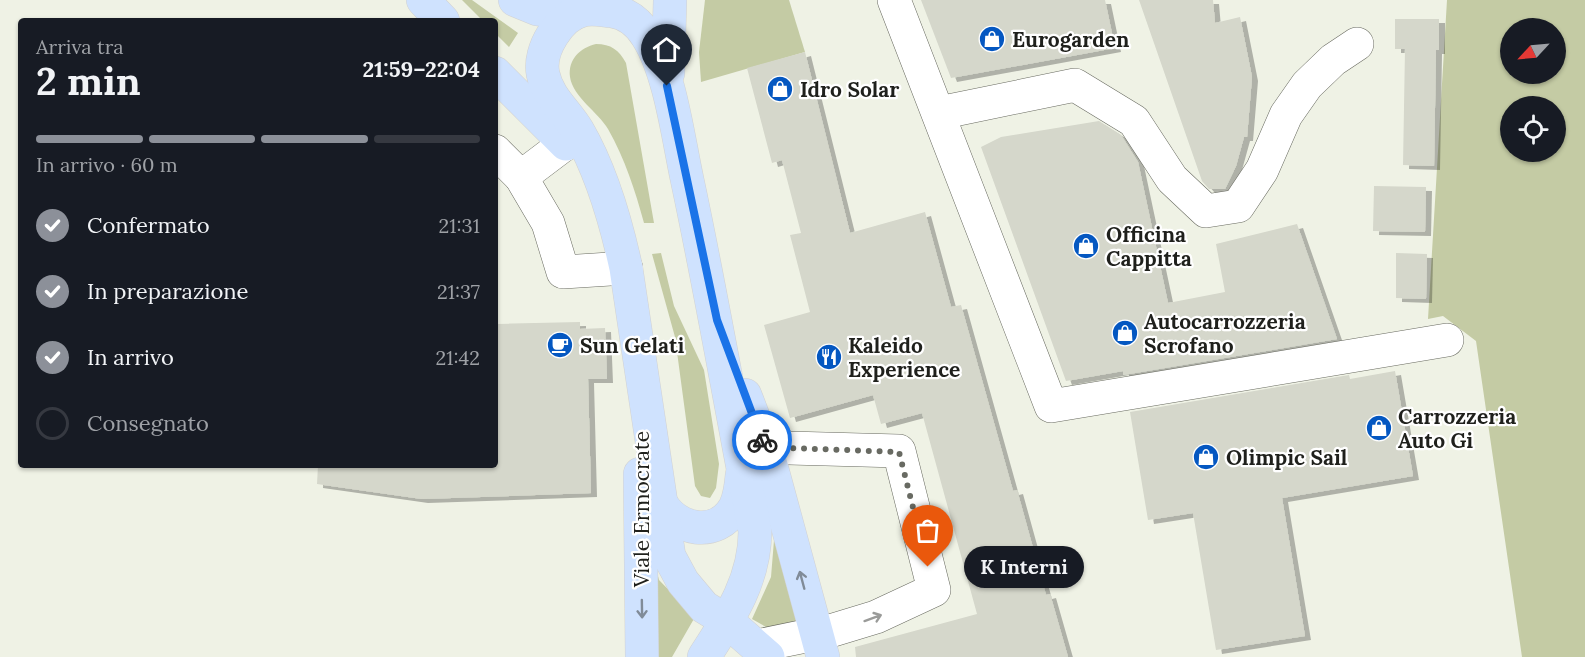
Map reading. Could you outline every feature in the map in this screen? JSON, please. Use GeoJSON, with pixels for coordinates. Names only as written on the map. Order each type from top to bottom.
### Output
{"type":"FeatureCollection","features":[{"type":"Feature","properties":{"kind":"main road"},"geometry":{"type":"LineString","coordinates":[[423,0],[440,18]]}},
{"type":"Feature","properties":{"kind":"main road"},"geometry":{"type":"LineString","coordinates":[[515,0],[537,9],[584,8],[618,12],[633,18],[648,36],[667,86],[717,320],[755,531],[755,554],[746,588],[704,657]]}},
{"type":"Feature","properties":{"kind":"main road"},"geometry":{"type":"LineString","coordinates":[[667,86],[670,0]]}},
{"type":"Feature","properties":{"kind":"main road"},"geometry":{"type":"LineString","coordinates":[[584,8],[560,26],[550,41],[542,72],[557,106],[577,130],[617,227],[626,268],[669,556],[683,582],[704,607],[728,621],[762,651]]}},
{"type":"Feature","properties":{"kind":"main road"},"geometry":{"type":"LineString","coordinates":[[498,76],[566,143],[603,190]]}},
{"type":"Feature","properties":{"kind":"main road"},"geometry":{"type":"LineString","coordinates":[[717,320],[769,458],[820,645]]}},
{"type":"Feature","properties":{"kind":"main road","name":"Viale Ermocrate"},"geometry":{"type":"LineString","coordinates":[[640,361],[642,657]]}},
{"type":"Feature","properties":{"kind":"main road"},"geometry":{"type":"LineString","coordinates":[[660,501],[670,517],[679,523],[697,528],[714,525],[722,521],[735,507],[743,470]]}},
{"type":"Feature","properties":{"kind":"main road"},"geometry":{"type":"LineString","coordinates":[[712,657],[730,650],[762,651]]}},
{"type":"Feature","properties":{"kind":"street"},"geometry":{"type":"LineString","coordinates":[[894,0],[1051,406],[1447,339]]}},
{"type":"Feature","properties":{"kind":"street"},"geometry":{"type":"LineString","coordinates":[[939,113],[1074,85],[1134,122],[1172,179],[1206,211],[1238,206],[1262,170],[1286,115],[1307,85],[1333,60],[1357,44]]}},
{"type":"Feature","properties":{"kind":"street"},"geometry":{"type":"LineString","coordinates":[[521,177],[566,143]]}},
{"type":"Feature","properties":{"kind":"street"},"geometry":{"type":"LineString","coordinates":[[498,154],[521,177],[548,223],[563,272],[626,268]]}},
{"type":"Feature","properties":{"kind":"street"},"geometry":{"type":"LineString","coordinates":[[762,440],[789,448],[899,452],[934,590],[820,645],[762,651]]}},
{"type":"Feature","properties":{"kind":"green space"},"geometry":{"type":"Polygon","coordinates":[[[462,0],[472,0],[497,18],[480,18],[462,0]]]}},
{"type":"Feature","properties":{"kind":"green space"},"geometry":{"type":"Polygon","coordinates":[[[705,0],[789,0],[805,52],[701,82],[699,52],[705,0]]]}},
{"type":"Feature","properties":{"kind":"green space"},"geometry":{"type":"Polygon","coordinates":[[[1447,0],[1585,0],[1585,657],[1522,657],[1476,341],[1443,316],[1428,319],[1447,0]]]}},
{"type":"Feature","properties":{"kind":"green space"},"geometry":{"type":"Polygon","coordinates":[[[498,19],[518,33],[509,47],[498,36],[498,19]]]}},
{"type":"Feature","properties":{"kind":"green space"},"geometry":{"type":"Polygon","coordinates":[[[596,44],[614,49],[626,63],[654,223],[644,223],[629,175],[614,140],[604,123],[581,98],[572,84],[570,71],[576,55],[596,44]]]}},
{"type":"Feature","properties":{"kind":"green space"},"geometry":{"type":"Polygon","coordinates":[[[661,253],[674,306],[704,370],[719,464],[716,488],[710,498],[701,496],[695,486],[675,337],[652,254],[661,253]]]}},
{"type":"Feature","properties":{"kind":"green space"},"geometry":{"type":"Polygon","coordinates":[[[775,528],[801,625],[773,631],[752,619],[771,577],[775,528]]]}},
{"type":"Feature","properties":{"kind":"green space"},"geometry":{"type":"Polygon","coordinates":[[[653,557],[659,580],[695,617],[672,657],[653,657],[653,557]]]}},
{"type":"Feature","properties":{"kind":"building"},"geometry":{"type":"Polygon","coordinates":[[[921,0],[1105,0],[1115,48],[951,78],[921,0]]]}},
{"type":"Feature","properties":{"kind":"building"},"geometry":{"type":"Polygon","coordinates":[[[1139,0],[1213,0],[1215,23],[1240,17],[1252,77],[1247,137],[1244,137],[1236,166],[1225,189],[1209,189],[1202,181],[1139,0]]]}},
{"type":"Feature","properties":{"kind":"building"},"geometry":{"type":"Polygon","coordinates":[[[1395,19],[1439,19],[1439,50],[1436,50],[1434,166],[1403,165],[1405,49],[1395,49],[1395,19]]]}},
{"type":"Feature","properties":{"kind":"building"},"geometry":{"type":"Polygon","coordinates":[[[805,52],[850,233],[925,212],[951,307],[961,305],[1013,491],[1017,490],[1046,595],[1050,594],[1068,657],[856,657],[855,647],[977,614],[922,413],[881,424],[873,395],[790,418],[764,325],[810,312],[790,235],[801,233],[782,160],[772,163],[747,68],[805,52]]]}},
{"type":"Feature","properties":{"kind":"building"},"geometry":{"type":"Polygon","coordinates":[[[1099,121],[1121,135],[1138,162],[1168,303],[1225,292],[1216,244],[1297,224],[1337,339],[1123,375],[1123,371],[1066,381],[981,147],[1001,137],[1099,121]]]}},
{"type":"Feature","properties":{"kind":"building"},"geometry":{"type":"Polygon","coordinates":[[[1374,186],[1426,187],[1425,232],[1373,231],[1374,186]]]}},
{"type":"Feature","properties":{"kind":"building"},"geometry":{"type":"Polygon","coordinates":[[[1396,253],[1427,254],[1426,299],[1396,298],[1396,253]]]}},
{"type":"Feature","properties":{"kind":"building"},"geometry":{"type":"Polygon","coordinates":[[[580,322],[580,329],[605,328],[607,379],[588,379],[591,493],[422,499],[317,484],[318,468],[498,468],[498,324],[580,322]]]}},
{"type":"Feature","properties":{"kind":"building"},"geometry":{"type":"Polygon","coordinates":[[[1395,371],[1413,476],[1282,498],[1305,636],[1216,650],[1193,513],[1148,520],[1130,412],[1349,375],[1350,379],[1395,371]]]}},
{"type":"Feature","properties":{"kind":"way so far"},"geometry":{"type":"LineString","coordinates":[[762,440],[789,448],[899,452],[928,567]]}},
{"type":"Feature","properties":{"kind":"place","name":"Eurogarden"},"geometry":{"type":"Point","coordinates":[992,39]}},
{"type":"Feature","properties":{"kind":"place","name":"Idro Solar"},"geometry":{"type":"Point","coordinates":[780,89]}},
{"type":"Feature","properties":{"kind":"place","name":"Officina Cappitta"},"geometry":{"type":"Point","coordinates":[1086,246]}},
{"type":"Feature","properties":{"kind":"place","name":"Autocarrozzeria Scrofano"},"geometry":{"type":"Point","coordinates":[1125,333]}},
{"type":"Feature","properties":{"kind":"place","name":"Sun Gelati"},"geometry":{"type":"Point","coordinates":[560,345]}},
{"type":"Feature","properties":{"kind":"place","name":"Kaleido Experience"},"geometry":{"type":"Point","coordinates":[829,357]}},
{"type":"Feature","properties":{"kind":"place","name":"Carrozzeria Auto Gi"},"geometry":{"type":"Point","coordinates":[1379,428]}},
{"type":"Feature","properties":{"kind":"place","name":"Olimpic Sail"},"geometry":{"type":"Point","coordinates":[1206,457]}},
{"type":"Feature","properties":{"kind":"place","name":"K Interni"},"geometry":{"type":"Point","coordinates":[928,567]}},
{"type":"Feature","properties":{"kind":"route"},"geometry":{"type":"LineString","coordinates":[[667,86],[717,320],[762,440]]}}]}
